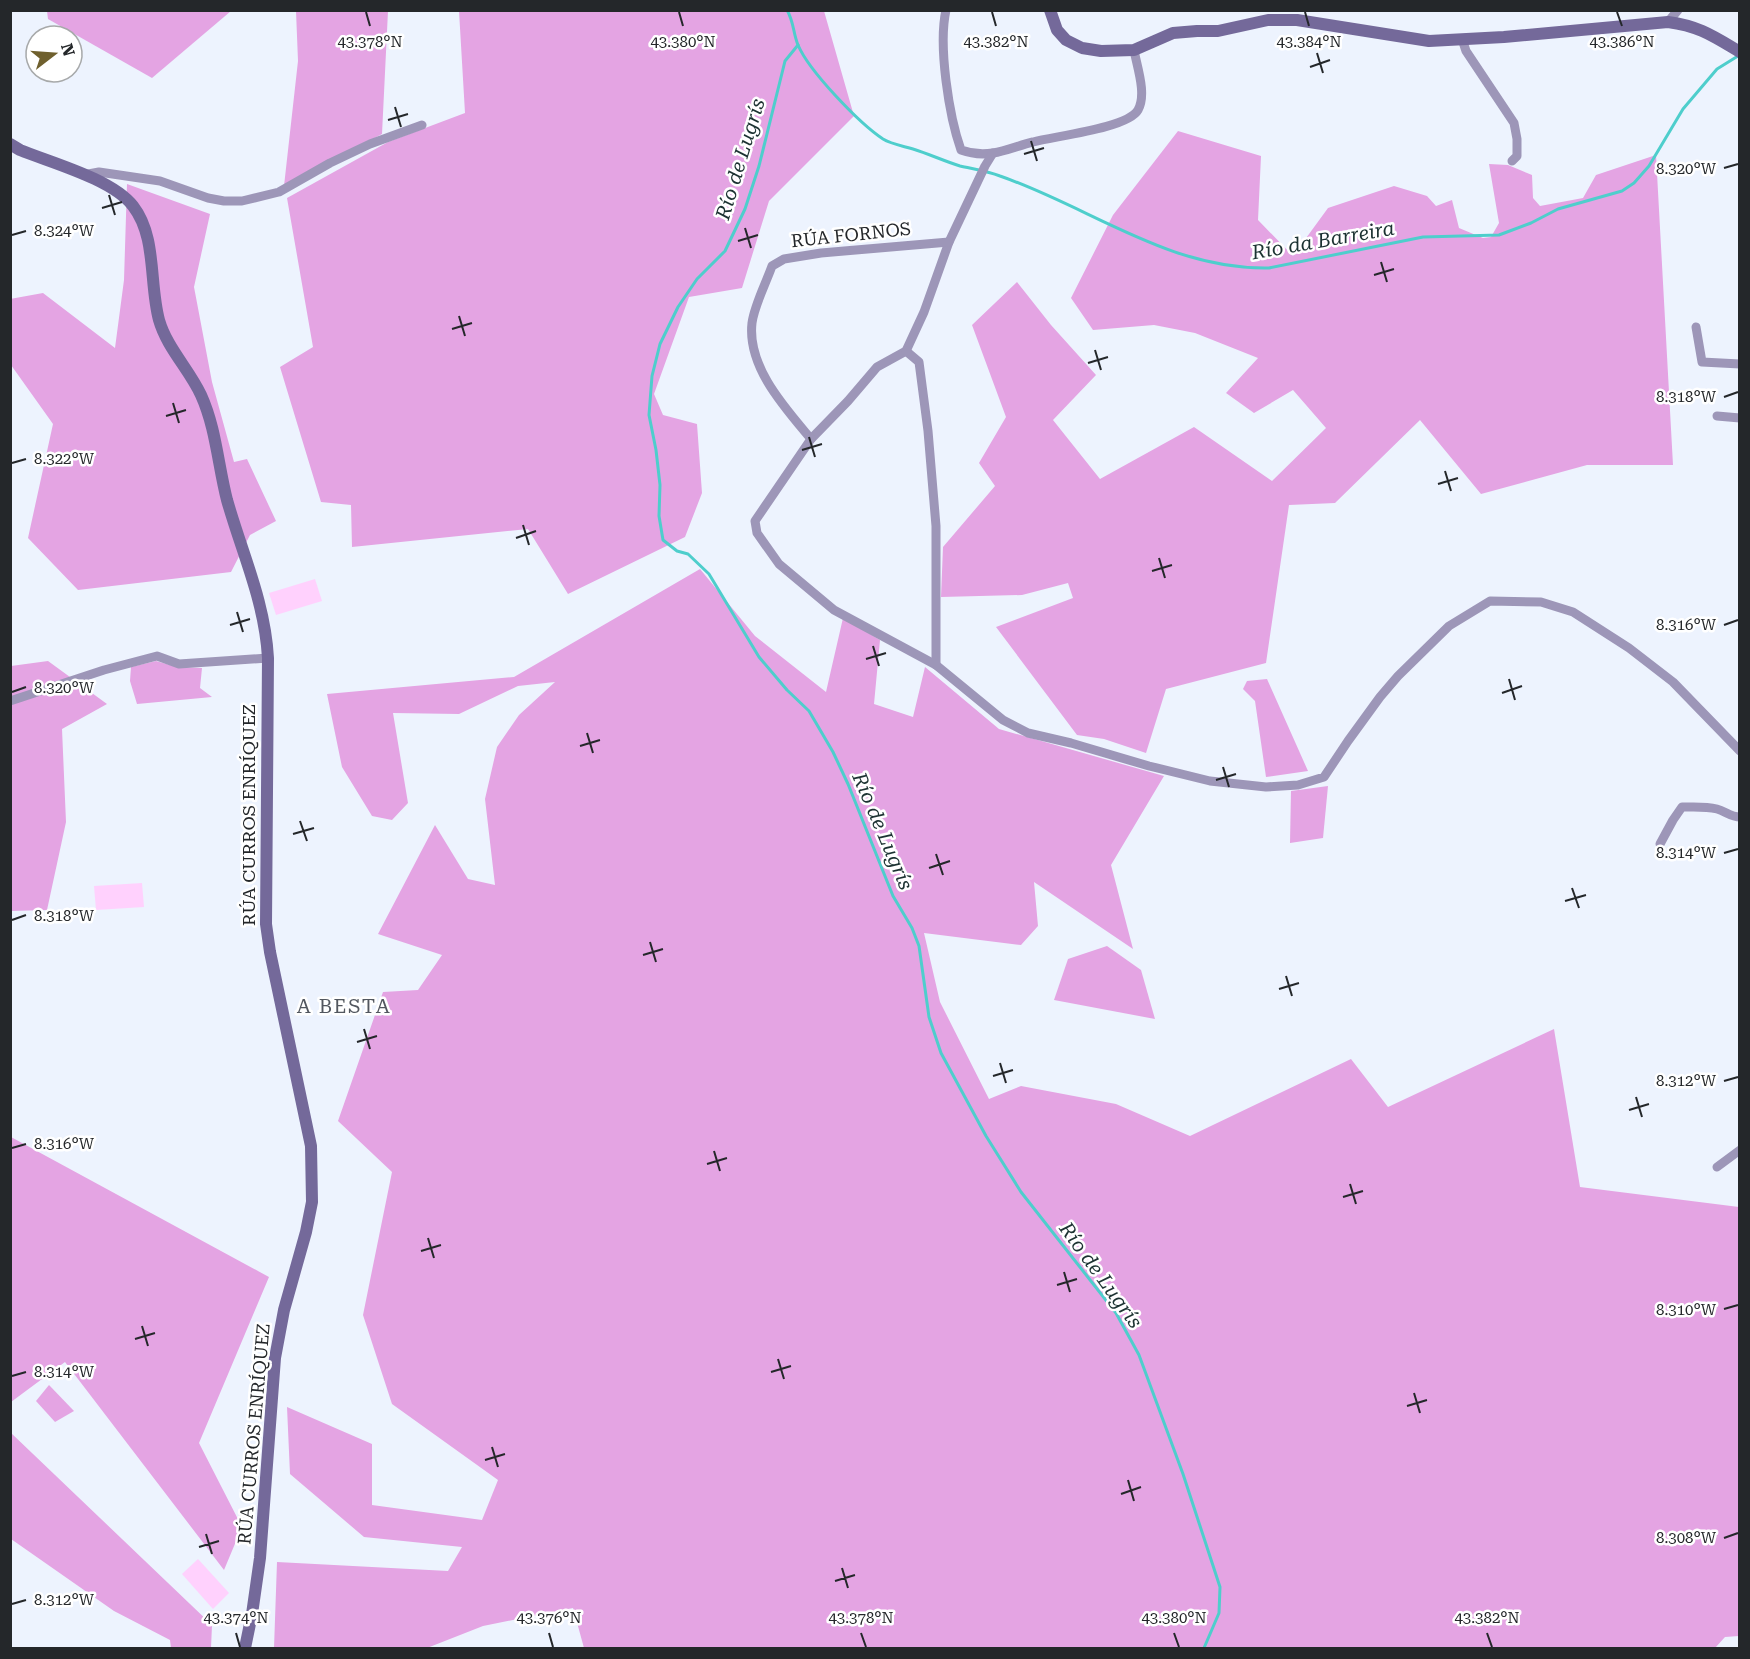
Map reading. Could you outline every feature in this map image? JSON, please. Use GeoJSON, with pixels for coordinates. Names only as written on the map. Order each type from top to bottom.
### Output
{"type":"FeatureCollection","features":[{"type":"Feature","properties":{"kind":"street"},"geometry":{"type":"LineString","coordinates":[[946,10],[943,48],[954,133],[961,150],[974,154],[993,153],[1130,119],[1139,109],[1142,93],[1134,51]]}},
{"type":"Feature","properties":{"kind":"street"},"geometry":{"type":"LineString","coordinates":[[1050,10],[1057,30],[1066,40],[1082,48],[1101,51],[1134,51],[1173,33],[1218,32],[1269,15],[1429,41],[1504,37],[1668,22],[1690,25],[1707,32],[1740,52]]}},
{"type":"Feature","properties":{"kind":"street"},"geometry":{"type":"LineString","coordinates":[[1668,22],[1677,10]]}},
{"type":"Feature","properties":{"kind":"street"},"geometry":{"type":"LineString","coordinates":[[1462,39],[1466,51],[1514,123],[1517,156],[1512,161]]}},
{"type":"Feature","properties":{"kind":"street"},"geometry":{"type":"LineString","coordinates":[[83,175],[99,172],[149,179],[208,198],[242,201],[279,192],[350,154],[422,124]]}},
{"type":"Feature","properties":{"kind":"street","name":"RÚA CURROS ENRÍQUEZ"},"geometry":{"type":"LineString","coordinates":[[10,144],[120,193],[133,206],[141,220],[147,238],[159,321],[168,342],[200,393],[209,414],[227,499],[266,631],[268,658],[266,924],[270,952],[308,1125],[312,1190],[306,1232],[284,1310],[275,1358],[260,1558],[245,1648]]}},
{"type":"Feature","properties":{"kind":"street"},"geometry":{"type":"LineString","coordinates":[[993,153],[950,242],[924,312],[906,351],[877,367],[811,439],[755,521],[757,533],[779,564],[834,610],[936,665],[1003,720],[1028,733],[1210,781],[1266,787],[1298,785],[1324,777],[1335,758],[1380,697],[1449,626],[1490,601],[1541,602],[1573,612],[1629,648],[1673,682],[1740,751]]}},
{"type":"Feature","properties":{"kind":"street","name":"RÚA FORNOS"},"geometry":{"type":"LineString","coordinates":[[811,439],[778,397],[761,369],[753,342],[752,321],[772,266],[784,259],[821,253],[950,242]]}},
{"type":"Feature","properties":{"kind":"street"},"geometry":{"type":"LineString","coordinates":[[1696,327],[1702,362],[1740,364]]}},
{"type":"Feature","properties":{"kind":"street"},"geometry":{"type":"LineString","coordinates":[[906,351],[919,362],[928,431],[937,556],[936,665]]}},
{"type":"Feature","properties":{"kind":"street"},"geometry":{"type":"LineString","coordinates":[[1717,416],[1740,418]]}},
{"type":"Feature","properties":{"kind":"street"},"geometry":{"type":"LineString","coordinates":[[10,701],[104,670],[157,656],[179,664],[268,658]]}},
{"type":"Feature","properties":{"kind":"street"},"geometry":{"type":"LineString","coordinates":[[1660,844],[1672,820],[1682,807],[1719,810],[1734,817],[1740,817]]}},
{"type":"Feature","properties":{"kind":"street"},"geometry":{"type":"LineString","coordinates":[[1717,1167],[1740,1150]]}},
{"type":"Feature","properties":{"kind":"shaded area"},"geometry":{"type":"Polygon","coordinates":[[[47,10],[231,11],[152,78],[84,39],[84,24],[57,24],[48,19],[47,10]]]}},
{"type":"Feature","properties":{"kind":"shaded area"},"geometry":{"type":"Polygon","coordinates":[[[296,11],[388,11],[382,134],[284,186],[298,61],[296,11]]]}},
{"type":"Feature","properties":{"kind":"shaded area"},"geometry":{"type":"Polygon","coordinates":[[[459,11],[824,11],[854,116],[769,201],[742,288],[689,297],[654,394],[663,415],[697,424],[702,493],[685,537],[568,594],[528,529],[352,547],[351,505],[321,502],[280,367],[313,347],[287,198],[388,142],[465,113],[459,11]]]}},
{"type":"Feature","properties":{"kind":"shaded area"},"geometry":{"type":"Polygon","coordinates":[[[1178,131],[1261,156],[1258,220],[1293,256],[1328,208],[1394,186],[1427,196],[1436,206],[1452,200],[1459,228],[1483,238],[1491,237],[1499,223],[1489,164],[1508,165],[1532,175],[1533,198],[1540,206],[1583,198],[1596,175],[1656,155],[1673,465],[1587,465],[1481,494],[1420,420],[1335,503],[1289,505],[1266,663],[1166,689],[1146,753],[1104,739],[1077,735],[996,627],[1073,598],[1068,583],[1022,595],[941,597],[943,547],[995,486],[979,463],[1006,417],[972,325],[1017,282],[1051,325],[1096,375],[1053,420],[1100,479],[1194,427],[1272,481],[1326,428],[1293,390],[1254,413],[1226,393],[1258,358],[1195,333],[1154,325],[1093,330],[1071,298],[1113,215],[1178,131]]]}},
{"type":"Feature","properties":{"kind":"shaded area"},"geometry":{"type":"Polygon","coordinates":[[[127,184],[210,214],[194,287],[212,382],[234,462],[247,459],[276,521],[250,535],[231,572],[78,590],[28,538],[53,424],[11,365],[10,299],[43,293],[115,348],[124,280],[127,184]]]}},
{"type":"Feature","properties":{"kind":"shaded area"},"geometry":{"type":"Polygon","coordinates":[[[700,569],[755,636],[826,692],[843,618],[880,640],[874,704],[913,717],[925,667],[999,729],[1164,776],[1111,865],[1133,949],[1034,882],[1038,926],[1021,945],[924,933],[940,1002],[989,1099],[1021,1086],[1116,1104],[1190,1136],[1351,1059],[1388,1107],[1554,1029],[1580,1187],[1739,1207],[1739,1636],[1725,1637],[1715,1648],[584,1648],[573,1608],[483,1626],[427,1648],[274,1648],[277,1562],[448,1571],[462,1547],[364,1537],[290,1474],[287,1407],[372,1444],[372,1505],[482,1520],[498,1480],[392,1404],[363,1315],[392,1172],[338,1121],[383,992],[418,990],[442,955],[378,934],[435,825],[468,879],[495,885],[485,799],[497,747],[519,715],[555,682],[518,686],[459,714],[393,713],[408,803],[392,820],[372,816],[342,767],[327,694],[514,677],[700,569]]]}},
{"type":"Feature","properties":{"kind":"shaded area"},"geometry":{"type":"Polygon","coordinates":[[[315,579],[322,601],[276,615],[269,593],[315,579]]]}},
{"type":"Feature","properties":{"kind":"shaded area"},"geometry":{"type":"Polygon","coordinates":[[[48,661],[107,704],[62,729],[66,822],[47,910],[11,911],[11,666],[48,661]]]}},
{"type":"Feature","properties":{"kind":"shaded area"},"geometry":{"type":"Polygon","coordinates":[[[156,661],[177,667],[202,668],[200,688],[212,697],[137,704],[130,681],[131,667],[156,661]]]}},
{"type":"Feature","properties":{"kind":"shaded area"},"geometry":{"type":"Polygon","coordinates":[[[1267,679],[1308,771],[1266,777],[1255,701],[1243,689],[1247,681],[1267,679]]]}},
{"type":"Feature","properties":{"kind":"shaded area"},"geometry":{"type":"Polygon","coordinates":[[[1328,786],[1323,838],[1290,843],[1291,791],[1328,786]]]}},
{"type":"Feature","properties":{"kind":"shaded area"},"geometry":{"type":"Polygon","coordinates":[[[142,883],[144,907],[96,910],[94,886],[142,883]]]}},
{"type":"Feature","properties":{"kind":"shaded area"},"geometry":{"type":"Polygon","coordinates":[[[1107,946],[1141,970],[1155,1019],[1054,1000],[1068,959],[1107,946]]]}},
{"type":"Feature","properties":{"kind":"shaded area"},"geometry":{"type":"Polygon","coordinates":[[[11,1137],[269,1277],[199,1443],[242,1527],[224,1570],[65,1362],[11,1402],[11,1137]]]}},
{"type":"Feature","properties":{"kind":"shaded area"},"geometry":{"type":"Polygon","coordinates":[[[49,1385],[74,1411],[55,1422],[36,1401],[49,1385]]]}},
{"type":"Feature","properties":{"kind":"shaded area"},"geometry":{"type":"Polygon","coordinates":[[[10,1432],[212,1625],[211,1648],[171,1648],[170,1640],[114,1611],[11,1539],[10,1432]]]}},
{"type":"Feature","properties":{"kind":"shaded area"},"geometry":{"type":"Polygon","coordinates":[[[198,1559],[229,1593],[213,1609],[182,1574],[198,1559]]]}},
{"type":"Feature","properties":{"kind":"waterway","name":"Río da Barreira"},"geometry":{"type":"LineString","coordinates":[[787,10],[798,45],[823,82],[848,109],[886,141],[960,166],[1000,176],[1164,248],[1197,259],[1232,266],[1269,268],[1423,237],[1499,235],[1531,223],[1558,209],[1622,191],[1634,183],[1649,166],[1683,109],[1717,69],[1738,56]]}},
{"type":"Feature","properties":{"kind":"waterway","name":"Río de Lugrís"},"geometry":{"type":"LineString","coordinates":[[798,45],[785,61],[759,166],[745,209],[725,251],[697,279],[678,307],[660,344],[652,376],[649,415],[660,485],[659,516],[663,540],[677,551],[688,554],[709,574],[759,657],[787,690],[809,711],[833,752],[893,896],[912,928],[919,946],[929,1017],[941,1053],[986,1136],[1021,1192],[1116,1313],[1139,1355],[1183,1474],[1220,1587],[1219,1613],[1204,1648]]}},
{"type":"Feature","properties":{"kind":"district","name":"A BESTA"},"geometry":{"type":"Point","coordinates":[344,1006]}}]}
